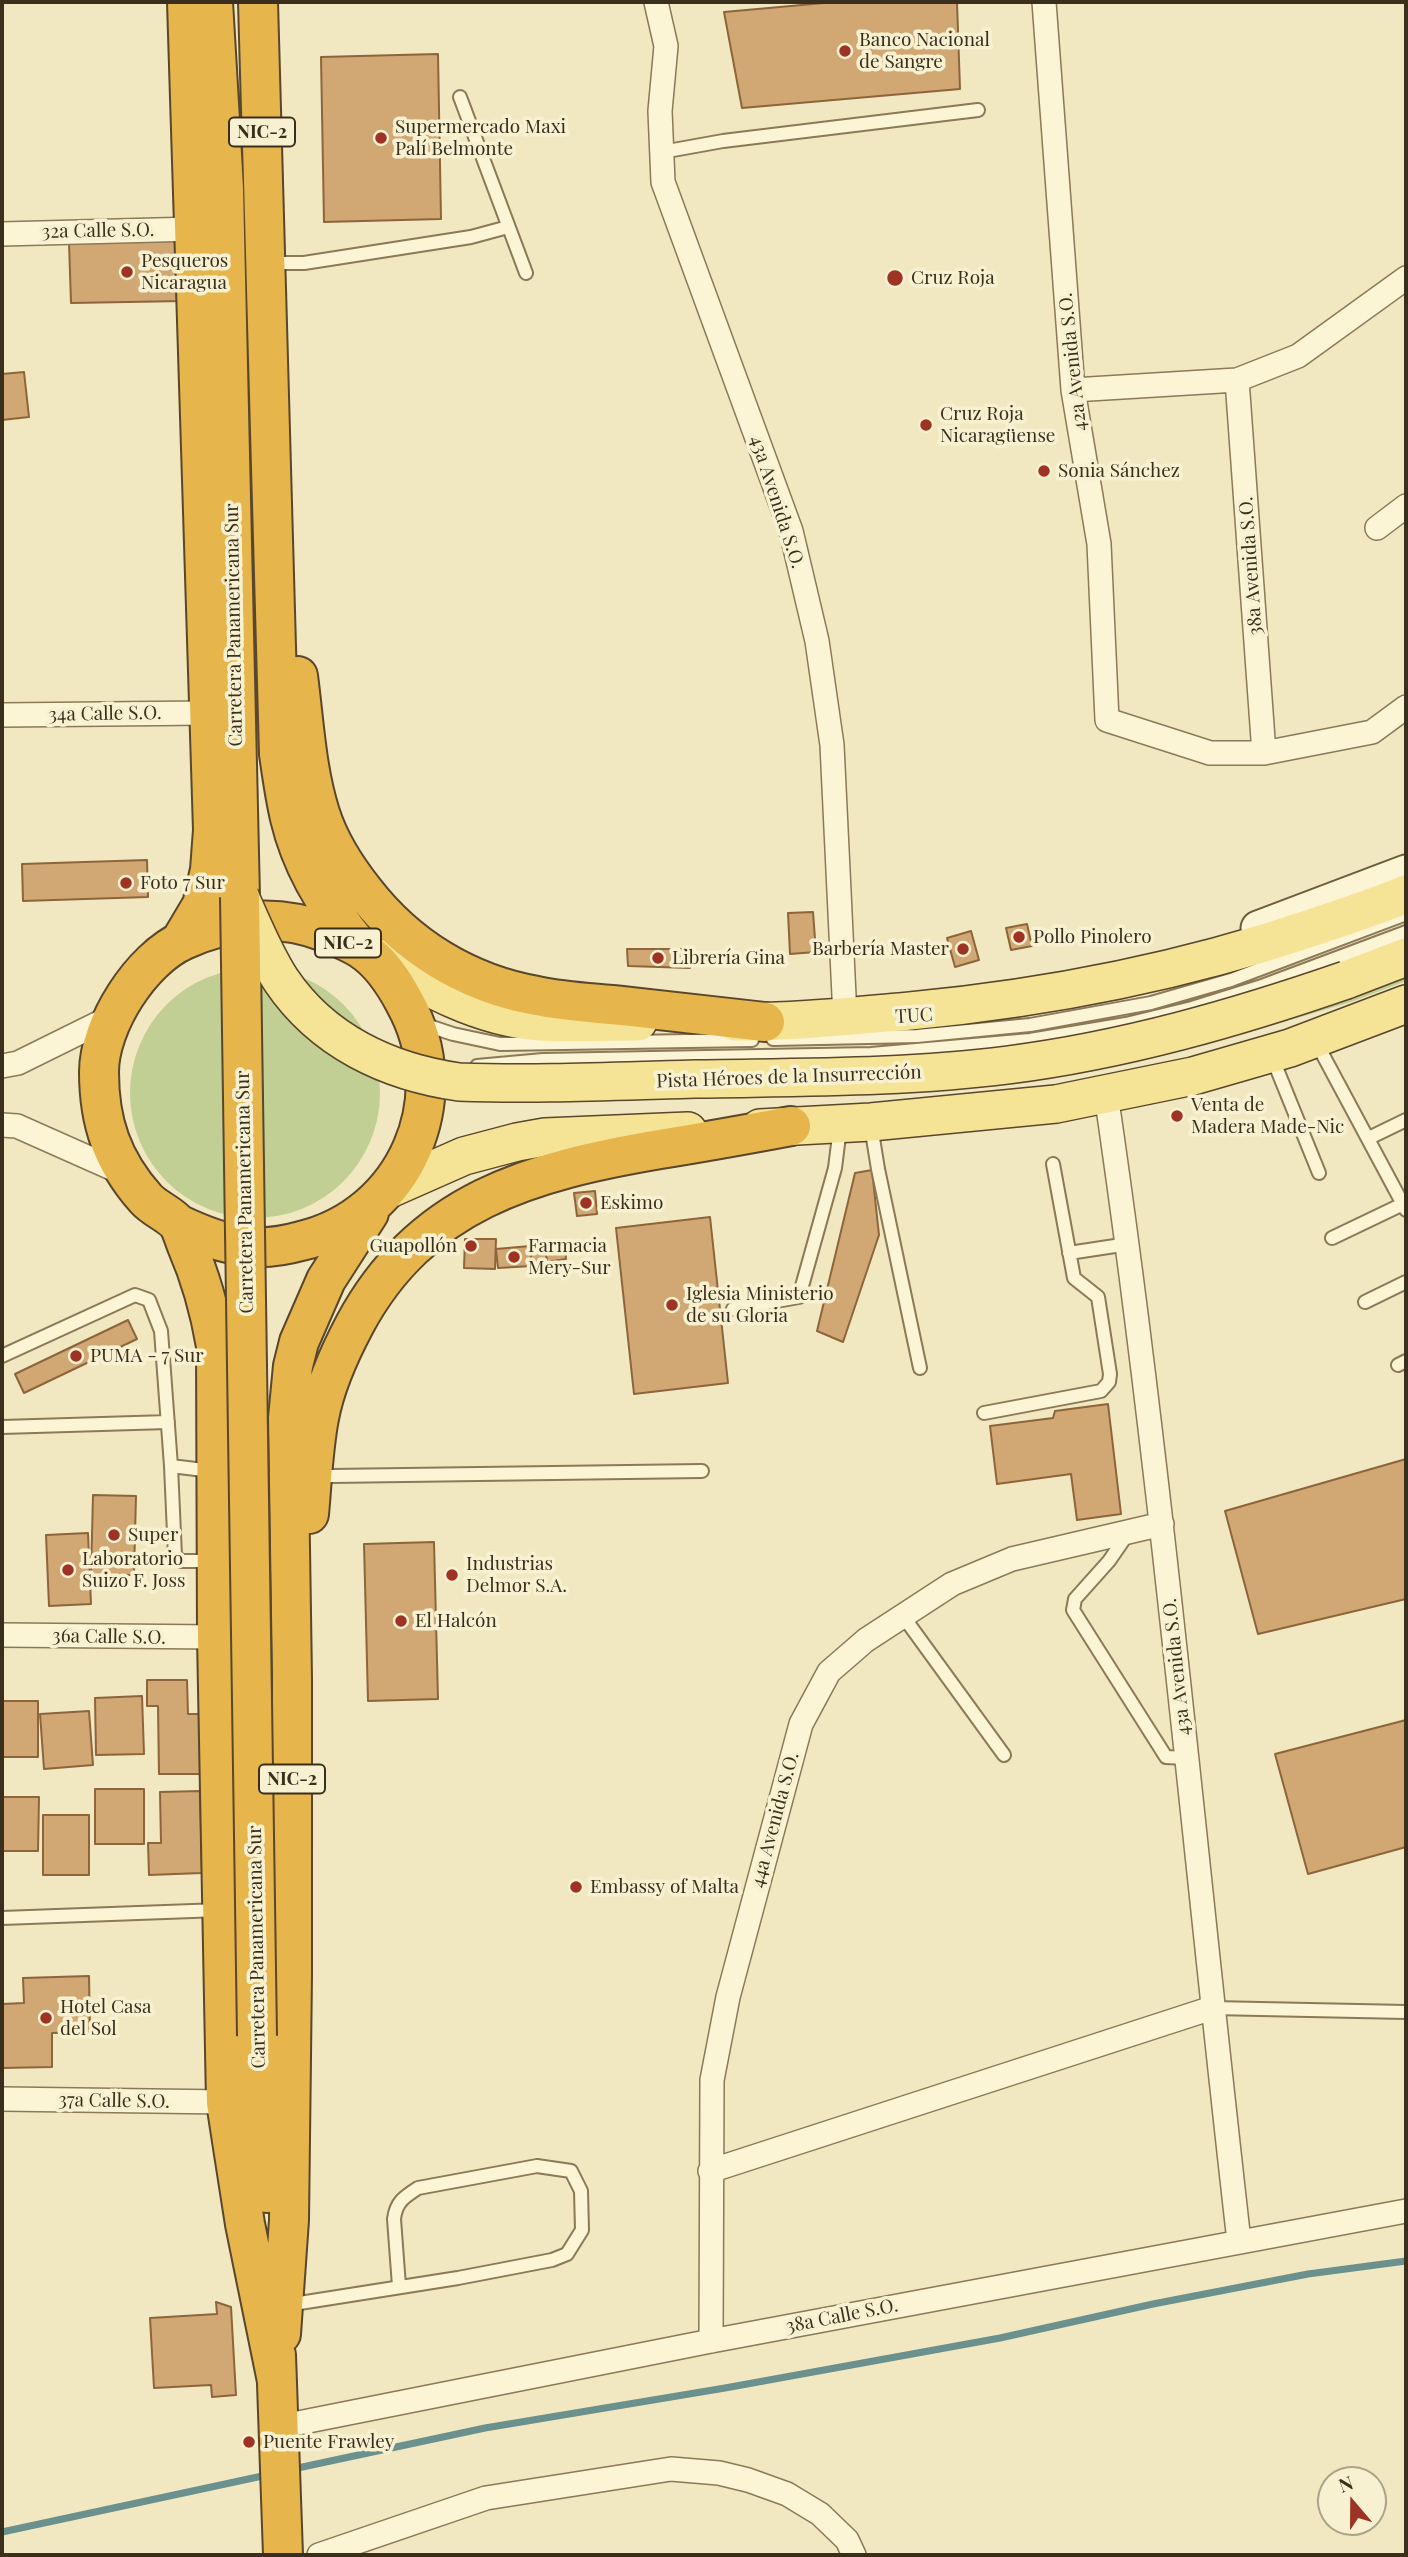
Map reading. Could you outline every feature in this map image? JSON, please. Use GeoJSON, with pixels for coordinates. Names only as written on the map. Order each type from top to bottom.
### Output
{"type":"FeatureCollection","features":[{"type":"Feature","properties":{"kind":"highway","name":"Carretera Panamericana Sur"},"geometry":{"type":"LineString","coordinates":[[180,942],[202,905],[213,830],[187,2]]}},
{"type":"Feature","properties":{"kind":"highway","name":"Carretera Panamericana Sur"},"geometry":{"type":"LineString","coordinates":[[214,2],[224,188],[240,897],[257,2036],[278,2381],[283,2555]]}},
{"type":"Feature","properties":{"kind":"highway","name":"NIC-2"},"geometry":{"type":"LineString","coordinates":[[258,2],[279,754],[290,819],[318,889],[340,923],[384,969],[412,1015],[426,1062],[425,1107],[412,1151],[383,1195],[350,1222],[317,1238],[282,1246],[246,1247],[210,1239],[178,1224],[148,1202],[125,1174],[103,1124],[99,1069],[113,1016],[140,974],[180,942],[221,925],[265,920],[309,926],[362,949]]}},
{"type":"Feature","properties":{"kind":"highway"},"geometry":{"type":"LineString","coordinates":[[272,463],[312,784],[333,846],[381,914],[410,940],[444,962],[487,983],[537,996],[765,1022]]}},
{"type":"Feature","properties":{"kind":"highway"},"geometry":{"type":"LineString","coordinates":[[300,1480],[338,1355],[367,1301],[383,1279],[426,1234],[502,1189],[573,1166],[792,1126]]}},
{"type":"Feature","properties":{"kind":"highway","name":"Carretera Panamericana Sur"},"geometry":{"type":"LineString","coordinates":[[278,2381],[289,2220],[292,1678],[300,1480],[288,1418],[293,1366],[299,1342],[326,1280],[383,1195]]}},
{"type":"Feature","properties":{"kind":"highway","name":"Carretera Panamericana Sur"},"geometry":{"type":"LineString","coordinates":[[178,1224],[207,1299],[216,1346],[216,1637],[226,2102],[245,2224],[278,2381]]}},
{"type":"Feature","properties":{"kind":"main road"},"geometry":{"type":"LineString","coordinates":[[362,949],[445,997],[488,1012],[539,1022],[765,1022],[845,1017],[1035,996],[1148,975],[1242,951],[1406,894]]}},
{"type":"Feature","properties":{"kind":"main road","name":"Pista Héroes de la Insurrección"},"geometry":{"type":"LineString","coordinates":[[240,897],[280,978],[300,1004],[320,1023],[349,1045],[385,1063],[415,1074],[459,1082],[875,1076],[998,1066],[1117,1047],[1180,1033],[1245,1014],[1406,957]]}},
{"type":"Feature","properties":{"kind":"main road"},"geometry":{"type":"LineString","coordinates":[[383,1195],[464,1157],[545,1137],[855,1123],[1056,1104],[1193,1076],[1270,1053],[1406,1004]]}},
{"type":"Feature","properties":{"kind":"street","name":"43a Avenida S.O."},"geometry":{"type":"LineString","coordinates":[[656,2],[666,46],[660,111],[663,181],[791,531],[817,641],[832,745],[845,1017]]}},
{"type":"Feature","properties":{"kind":"street","name":"42a Avenida S.O."},"geometry":{"type":"LineString","coordinates":[[1044,2],[1073,390],[1099,544],[1107,720],[1210,753],[1264,753]]}},
{"type":"Feature","properties":{"kind":"street","name":"32a Calle S.O."},"geometry":{"type":"LineString","coordinates":[[2,234],[195,229]]}},
{"type":"Feature","properties":{"kind":"street"},"geometry":{"type":"LineString","coordinates":[[1073,390],[1237,380],[1298,356],[1404,285]]}},
{"type":"Feature","properties":{"kind":"street","name":"38a Avenida S.O."},"geometry":{"type":"LineString","coordinates":[[1237,380],[1264,753]]}},
{"type":"Feature","properties":{"kind":"street"},"geometry":{"type":"LineString","coordinates":[[1377,528],[1406,506]]}},
{"type":"Feature","properties":{"kind":"street"},"geometry":{"type":"LineString","coordinates":[[1264,753],[1372,732],[1406,707]]}},
{"type":"Feature","properties":{"kind":"street","name":"34a Calle S.O."},"geometry":{"type":"LineString","coordinates":[[2,715],[208,713]]}},
{"type":"Feature","properties":{"kind":"street"},"geometry":{"type":"LineString","coordinates":[[1035,996],[1236,936],[1406,873]]}},
{"type":"Feature","properties":{"kind":"street"},"geometry":{"type":"LineString","coordinates":[[2,1066],[18,1063],[113,1016]]}},
{"type":"Feature","properties":{"kind":"street","name":"43a Avenida S.O."},"geometry":{"type":"LineString","coordinates":[[1106,1094],[1128,1244],[1162,1524],[1239,2241]]}},
{"type":"Feature","properties":{"kind":"street"},"geometry":{"type":"LineString","coordinates":[[2,1125],[17,1126],[125,1174]]}},
{"type":"Feature","properties":{"kind":"street","name":"44a Avenida S.O."},"geometry":{"type":"LineString","coordinates":[[711,2341],[712,2080],[728,1997],[801,1724],[829,1672],[866,1640],[952,1584],[1012,1559],[1162,1524]]}},
{"type":"Feature","properties":{"kind":"street","name":"36a Calle S.O."},"geometry":{"type":"LineString","coordinates":[[2,1635],[216,1637]]}},
{"type":"Feature","properties":{"kind":"street"},"geometry":{"type":"LineString","coordinates":[[710,2171],[1212,2008]]}},
{"type":"Feature","properties":{"kind":"street","name":"37a Calle S.O."},"geometry":{"type":"LineString","coordinates":[[2,2099],[226,2102]]}},
{"type":"Feature","properties":{"kind":"street","name":"38a Calle S.O."},"geometry":{"type":"LineString","coordinates":[[279,2437],[711,2341],[1406,2211]]}},
{"type":"Feature","properties":{"kind":"street"},"geometry":{"type":"LineString","coordinates":[[319,2555],[486,2498],[671,2469],[719,2473],[787,2494],[820,2514],[847,2540],[854,2555]]}},
{"type":"Feature","properties":{"kind":"lane"},"geometry":{"type":"LineString","coordinates":[[460,97],[526,273]]}},
{"type":"Feature","properties":{"kind":"lane"},"geometry":{"type":"LineString","coordinates":[[662,152],[723,141],[978,110]]}},
{"type":"Feature","properties":{"kind":"lane"},"geometry":{"type":"LineString","coordinates":[[267,263],[304,263],[471,237],[508,228]]}},
{"type":"Feature","properties":{"kind":"lane","name":"TUC"},"geometry":{"type":"LineString","coordinates":[[412,1015],[422,1024],[500,1044],[917,1036],[1030,1025],[1152,1003],[1231,980],[1406,914]]}},
{"type":"Feature","properties":{"kind":"lane","name":"TUC"},"geometry":{"type":"LineString","coordinates":[[425,1107],[439,1083],[452,1073],[480,1065],[544,1060],[871,1054],[1030,1040],[1082,1032],[1126,1024],[1259,987],[1406,932]]}},
{"type":"Feature","properties":{"kind":"lane"},"geometry":{"type":"LineString","coordinates":[[1314,1038],[1405,1207],[1332,1238]]}},
{"type":"Feature","properties":{"kind":"lane"},"geometry":{"type":"LineString","coordinates":[[1270,1053],[1319,1173]]}},
{"type":"Feature","properties":{"kind":"lane"},"geometry":{"type":"LineString","coordinates":[[1369,1138],[1406,1120]]}},
{"type":"Feature","properties":{"kind":"lane"},"geometry":{"type":"LineString","coordinates":[[733,1309],[799,1297],[835,1168],[855,1123]]}},
{"type":"Feature","properties":{"kind":"lane"},"geometry":{"type":"LineString","coordinates":[[855,1123],[878,1169],[920,1368]]}},
{"type":"Feature","properties":{"kind":"lane"},"geometry":{"type":"LineString","coordinates":[[984,1413],[1101,1391],[1109,1382],[1098,1297],[1074,1278],[1053,1164]]}},
{"type":"Feature","properties":{"kind":"lane"},"geometry":{"type":"LineString","coordinates":[[1069,1253],[1128,1244]]}},
{"type":"Feature","properties":{"kind":"lane"},"geometry":{"type":"LineString","coordinates":[[1365,1302],[1406,1282]]}},
{"type":"Feature","properties":{"kind":"lane"},"geometry":{"type":"LineString","coordinates":[[2,1356],[135,1295],[149,1300],[161,1331],[172,1466],[175,1556],[181,1561],[216,1562]]}},
{"type":"Feature","properties":{"kind":"lane"},"geometry":{"type":"LineString","coordinates":[[2,1427],[168,1422]]}},
{"type":"Feature","properties":{"kind":"lane"},"geometry":{"type":"LineString","coordinates":[[172,1466],[216,1471]]}},
{"type":"Feature","properties":{"kind":"lane"},"geometry":{"type":"LineString","coordinates":[[300,1480],[331,1476],[428,1473],[702,1471]]}},
{"type":"Feature","properties":{"kind":"lane"},"geometry":{"type":"LineString","coordinates":[[1129,1531],[1109,1561],[1076,1599],[1073,1610],[1166,1757],[1186,1758]]}},
{"type":"Feature","properties":{"kind":"lane"},"geometry":{"type":"LineString","coordinates":[[903,1616],[1004,1755]]}},
{"type":"Feature","properties":{"kind":"lane"},"geometry":{"type":"LineString","coordinates":[[2,1918],[223,1910]]}},
{"type":"Feature","properties":{"kind":"lane"},"geometry":{"type":"LineString","coordinates":[[1212,2008],[1406,2012]]}},
{"type":"Feature","properties":{"kind":"lane"},"geometry":{"type":"LineString","coordinates":[[283,2305],[457,2278],[552,2260],[567,2254],[582,2230],[581,2191],[571,2171],[537,2166],[418,2188],[401,2198],[395,2208],[394,2219],[399,2286]]}},
{"type":"Feature","properties":{"kind":"green space"},"geometry":{"type":"Polygon","coordinates":[[[255,968],[291,973],[314,983],[334,996],[352,1014],[375,1057],[380,1093],[375,1129],[365,1152],[352,1172],[334,1190],[291,1213],[255,1218],[219,1213],[196,1203],[176,1190],[158,1172],[135,1129],[130,1093],[135,1057],[145,1034],[158,1014],[176,996],[219,973],[255,968]]]}},
{"type":"Feature","properties":{"kind":"green space"},"geometry":{"type":"Polygon","coordinates":[[[1406,973],[1406,981],[1351,1002],[1240,1035],[1406,973]]]}},
{"type":"Feature","properties":{"kind":"building","name":"Banco Nacional de Sangre"},"geometry":{"type":"Polygon","coordinates":[[[835,2],[957,2],[960,89],[742,108],[724,12],[835,2]]]}},
{"type":"Feature","properties":{"kind":"building","name":"Supermercado Maxi Palí Belmonte"},"geometry":{"type":"Polygon","coordinates":[[[438,54],[441,219],[324,222],[321,57],[438,54]]]}},
{"type":"Feature","properties":{"kind":"building","name":"Pesqueros Nicaragua"},"geometry":{"type":"Polygon","coordinates":[[[183,240],[184,301],[71,303],[69,243],[183,240]]]}},
{"type":"Feature","properties":{"kind":"building"},"geometry":{"type":"Polygon","coordinates":[[[24,372],[29,417],[2,420],[2,374],[24,372]]]}},
{"type":"Feature","properties":{"kind":"building"},"geometry":{"type":"Polygon","coordinates":[[[147,860],[148,897],[23,901],[22,864],[147,860]]]}},
{"type":"Feature","properties":{"kind":"building"},"geometry":{"type":"Polygon","coordinates":[[[813,912],[816,952],[790,954],[788,913],[813,912]]]}},
{"type":"Feature","properties":{"kind":"building","name":"Pollo Pinolero"},"geometry":{"type":"Polygon","coordinates":[[[1027,924],[1032,946],[1011,950],[1006,928],[1027,924]]]}},
{"type":"Feature","properties":{"kind":"building","name":"Barbería Master"},"geometry":{"type":"Polygon","coordinates":[[[971,931],[979,960],[955,967],[947,938],[971,931]]]}},
{"type":"Feature","properties":{"kind":"building","name":"Librería Gina"},"geometry":{"type":"Polygon","coordinates":[[[627,949],[687,949],[690,968],[628,966],[627,949]]]}},
{"type":"Feature","properties":{"kind":"building"},"geometry":{"type":"Polygon","coordinates":[[[872,1170],[879,1235],[843,1342],[817,1331],[855,1173],[872,1170]]]}},
{"type":"Feature","properties":{"kind":"building","name":"Eskimo"},"geometry":{"type":"Polygon","coordinates":[[[595,1191],[597,1214],[577,1216],[574,1193],[595,1191]]]}},
{"type":"Feature","properties":{"kind":"building","name":"Iglesia Ministerio de su Gloria"},"geometry":{"type":"Polygon","coordinates":[[[710,1217],[728,1383],[634,1394],[616,1228],[710,1217]]]}},
{"type":"Feature","properties":{"kind":"building"},"geometry":{"type":"Polygon","coordinates":[[[465,1239],[496,1239],[495,1269],[464,1268],[465,1239]]]}},
{"type":"Feature","properties":{"kind":"building"},"geometry":{"type":"Polygon","coordinates":[[[565,1244],[566,1259],[547,1262],[545,1245],[565,1244]]]}},
{"type":"Feature","properties":{"kind":"building"},"geometry":{"type":"Polygon","coordinates":[[[545,1245],[547,1262],[532,1266],[530,1246],[545,1245]]]}},
{"type":"Feature","properties":{"kind":"building","name":"Farmacia Mery-Sur"},"geometry":{"type":"Polygon","coordinates":[[[530,1246],[532,1266],[498,1268],[496,1249],[530,1246]]]}},
{"type":"Feature","properties":{"kind":"building","name":"PUMA - 7 Sur"},"geometry":{"type":"Polygon","coordinates":[[[128,1320],[137,1339],[24,1393],[15,1374],[128,1320]]]}},
{"type":"Feature","properties":{"kind":"building"},"geometry":{"type":"Polygon","coordinates":[[[1108,1404],[1121,1514],[1077,1520],[1071,1474],[997,1484],[990,1426],[1053,1418],[1055,1411],[1108,1404]]]}},
{"type":"Feature","properties":{"kind":"building"},"geometry":{"type":"Polygon","coordinates":[[[1406,1459],[1406,1599],[1258,1634],[1225,1511],[1406,1459]]]}},
{"type":"Feature","properties":{"kind":"building","name":"Super"},"geometry":{"type":"Polygon","coordinates":[[[93,1495],[136,1496],[134,1575],[91,1575],[93,1495]]]}},
{"type":"Feature","properties":{"kind":"building","name":"Laboratorio Suizo F. Joss"},"geometry":{"type":"Polygon","coordinates":[[[88,1533],[91,1604],[49,1606],[46,1535],[88,1533]]]}},
{"type":"Feature","properties":{"kind":"building","name":"El Halcón"},"geometry":{"type":"Polygon","coordinates":[[[434,1542],[438,1699],[368,1701],[364,1544],[434,1542]]]}},
{"type":"Feature","properties":{"kind":"building"},"geometry":{"type":"Polygon","coordinates":[[[147,1680],[187,1680],[188,1714],[203,1714],[203,1774],[159,1774],[158,1706],[147,1706],[147,1680]]]}},
{"type":"Feature","properties":{"kind":"building"},"geometry":{"type":"Polygon","coordinates":[[[142,1696],[144,1754],[96,1755],[95,1698],[142,1696]]]}},
{"type":"Feature","properties":{"kind":"building"},"geometry":{"type":"Polygon","coordinates":[[[2,1701],[38,1701],[38,1757],[2,1757],[2,1701]]]}},
{"type":"Feature","properties":{"kind":"building"},"geometry":{"type":"Polygon","coordinates":[[[89,1711],[93,1765],[44,1769],[40,1714],[89,1711]]]}},
{"type":"Feature","properties":{"kind":"building"},"geometry":{"type":"Polygon","coordinates":[[[1406,1720],[1406,1847],[1308,1874],[1275,1754],[1406,1720]]]}},
{"type":"Feature","properties":{"kind":"building"},"geometry":{"type":"Polygon","coordinates":[[[95,1789],[144,1789],[144,1844],[95,1844],[95,1789]]]}},
{"type":"Feature","properties":{"kind":"building"},"geometry":{"type":"Polygon","coordinates":[[[200,1791],[202,1873],[149,1875],[148,1843],[161,1843],[160,1792],[200,1791]]]}},
{"type":"Feature","properties":{"kind":"building"},"geometry":{"type":"Polygon","coordinates":[[[2,1797],[39,1797],[38,1851],[2,1851],[2,1797]]]}},
{"type":"Feature","properties":{"kind":"building"},"geometry":{"type":"Polygon","coordinates":[[[43,1815],[89,1815],[89,1875],[43,1875],[43,1815]]]}},
{"type":"Feature","properties":{"kind":"building","name":"Hotel Casa del Sol"},"geometry":{"type":"Polygon","coordinates":[[[89,1976],[90,2032],[52,2033],[52,2067],[2,2068],[2,2004],[24,2003],[23,1978],[89,1976]]]}},
{"type":"Feature","properties":{"kind":"building"},"geometry":{"type":"Polygon","coordinates":[[[216,2302],[231,2307],[236,2395],[212,2397],[211,2385],[154,2388],[150,2318],[217,2314],[216,2302]]]}},
{"type":"Feature","properties":{"kind":"waterway"},"geometry":{"type":"LineString","coordinates":[[293,2469],[485,2428],[1000,2338],[1153,2304],[1308,2274],[1406,2261]]}},
{"type":"Feature","properties":{"kind":"waterway"},"geometry":{"type":"LineString","coordinates":[[2,2532],[267,2475]]}},
{"type":"Feature","properties":{"kind":"place","name":"Banco Nacional de Sangre"},"geometry":{"type":"Point","coordinates":[845,51]}},
{"type":"Feature","properties":{"kind":"place","name":"Supermercado Maxi Palí Belmonte"},"geometry":{"type":"Point","coordinates":[381,138]}},
{"type":"Feature","properties":{"kind":"place","name":"Pesqueros Nicaragua"},"geometry":{"type":"Point","coordinates":[127,272]}},
{"type":"Feature","properties":{"kind":"place","name":"Cruz Roja"},"geometry":{"type":"Point","coordinates":[895,278]}},
{"type":"Feature","properties":{"kind":"place","name":"Cruz Roja Nicaragüense"},"geometry":{"type":"Point","coordinates":[926,425]}},
{"type":"Feature","properties":{"kind":"place","name":"Sonia Sánchez"},"geometry":{"type":"Point","coordinates":[1044,471]}},
{"type":"Feature","properties":{"kind":"place","name":"Foto 7 Sur"},"geometry":{"type":"Point","coordinates":[126,883]}},
{"type":"Feature","properties":{"kind":"place","name":"Pollo Pinolero"},"geometry":{"type":"Point","coordinates":[1019,937]}},
{"type":"Feature","properties":{"kind":"place","name":"Barbería Master"},"geometry":{"type":"Point","coordinates":[963,949]}},
{"type":"Feature","properties":{"kind":"place","name":"Librería Gina"},"geometry":{"type":"Point","coordinates":[658,958]}},
{"type":"Feature","properties":{"kind":"place","name":"Venta de Madera Made-Nic"},"geometry":{"type":"Point","coordinates":[1177,1116]}},
{"type":"Feature","properties":{"kind":"place","name":"Eskimo"},"geometry":{"type":"Point","coordinates":[586,1203]}},
{"type":"Feature","properties":{"kind":"place","name":"Guapollón"},"geometry":{"type":"Point","coordinates":[471,1246]}},
{"type":"Feature","properties":{"kind":"place","name":"Farmacia Mery-Sur"},"geometry":{"type":"Point","coordinates":[514,1257]}},
{"type":"Feature","properties":{"kind":"place","name":"Iglesia Ministerio de su Gloria"},"geometry":{"type":"Point","coordinates":[672,1305]}},
{"type":"Feature","properties":{"kind":"place","name":"PUMA - 7 Sur"},"geometry":{"type":"Point","coordinates":[76,1356]}},
{"type":"Feature","properties":{"kind":"place","name":"Super"},"geometry":{"type":"Point","coordinates":[114,1535]}},
{"type":"Feature","properties":{"kind":"place","name":"Laboratorio Suizo F. Joss"},"geometry":{"type":"Point","coordinates":[68,1570]}},
{"type":"Feature","properties":{"kind":"place","name":"Industrias Delmor S.A."},"geometry":{"type":"Point","coordinates":[452,1575]}},
{"type":"Feature","properties":{"kind":"place","name":"El Halcón"},"geometry":{"type":"Point","coordinates":[401,1621]}},
{"type":"Feature","properties":{"kind":"place","name":"Embassy of Malta"},"geometry":{"type":"Point","coordinates":[576,1887]}},
{"type":"Feature","properties":{"kind":"place","name":"Hotel Casa del Sol"},"geometry":{"type":"Point","coordinates":[46,2018]}},
{"type":"Feature","properties":{"kind":"place","name":"Puente Frawley"},"geometry":{"type":"Point","coordinates":[249,2442]}}]}
